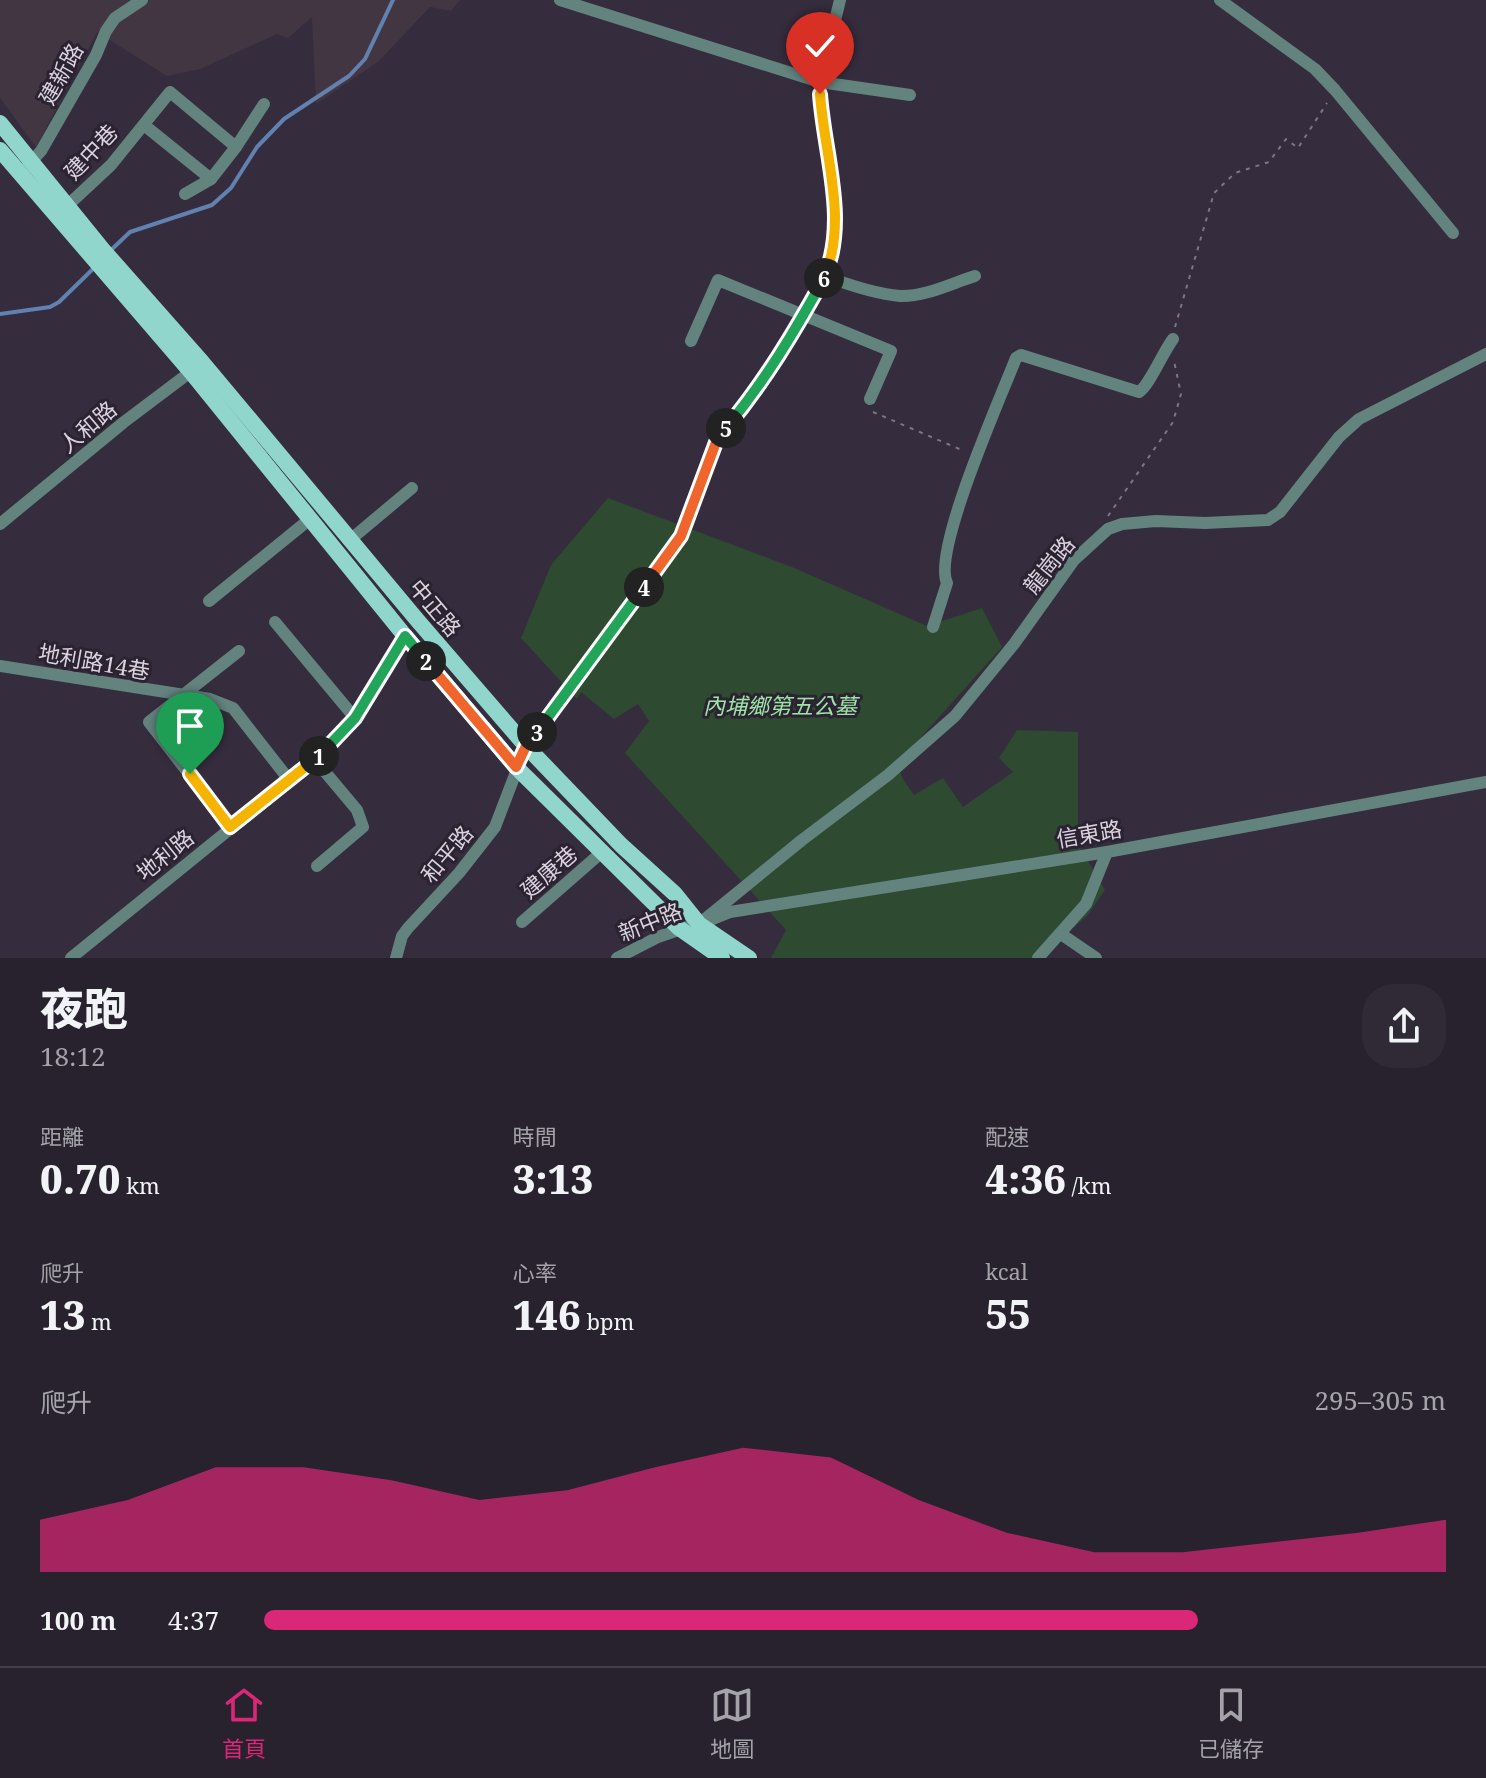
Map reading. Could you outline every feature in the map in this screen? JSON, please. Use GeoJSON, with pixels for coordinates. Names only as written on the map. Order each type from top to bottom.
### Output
{"type":"FeatureCollection","features":[{"type":"Feature","properties":{"kind":"main road","name":"中正路"},"geometry":{"type":"LineString","coordinates":[[0,123],[24,168],[526,746],[621,845],[675,894],[699,924],[749,958]]}},
{"type":"Feature","properties":{"kind":"main road","name":"中正路"},"geometry":{"type":"LineString","coordinates":[[0,150],[67,206],[103,260]]}},
{"type":"Feature","properties":{"kind":"main road","name":"中正路"},"geometry":{"type":"LineString","coordinates":[[197,367],[310,519],[516,767],[679,928],[722,958]]}},
{"type":"Feature","properties":{"kind":"street","name":"建新路"},"geometry":{"type":"LineString","coordinates":[[24,168],[49,138],[115,18],[142,0]]}},
{"type":"Feature","properties":{"kind":"street"},"geometry":{"type":"LineString","coordinates":[[560,0],[820,82],[910,95]]}},
{"type":"Feature","properties":{"kind":"street","name":"和平路"},"geometry":{"type":"LineString","coordinates":[[396,958],[402,936],[408,928],[459,873],[495,827],[526,746],[569,692],[681,536],[718,437],[780,357],[825,276],[833,254],[835,226],[829,152],[822,126],[820,82],[840,0]]}},
{"type":"Feature","properties":{"kind":"street"},"geometry":{"type":"LineString","coordinates":[[1220,0],[1315,69],[1453,233]]}},
{"type":"Feature","properties":{"kind":"street","name":"建中巷"},"geometry":{"type":"LineString","coordinates":[[67,206],[111,165],[170,92],[236,147]]}},
{"type":"Feature","properties":{"kind":"street"},"geometry":{"type":"LineString","coordinates":[[185,194],[211,179],[264,104]]}},
{"type":"Feature","properties":{"kind":"street","name":"建中巷"},"geometry":{"type":"LineString","coordinates":[[144,125],[211,179]]}},
{"type":"Feature","properties":{"kind":"street"},"geometry":{"type":"LineString","coordinates":[[825,276],[855,287],[903,296],[975,276]]}},
{"type":"Feature","properties":{"kind":"street"},"geometry":{"type":"LineString","coordinates":[[691,341],[718,280],[891,351],[872,406]]}},
{"type":"Feature","properties":{"kind":"street"},"geometry":{"type":"LineString","coordinates":[[933,627],[947,583],[943,574],[954,519],[1016,358],[1021,355],[1139,392],[1145,389],[1160,356],[1173,339]]}},
{"type":"Feature","properties":{"kind":"street"},"geometry":{"type":"LineString","coordinates":[[1108,529],[1122,524],[1156,521],[1205,523],[1268,520],[1280,512],[1339,437],[1359,419],[1486,354]]}},
{"type":"Feature","properties":{"kind":"street","name":"人和路"},"geometry":{"type":"LineString","coordinates":[[0,524],[124,422],[197,367]]}},
{"type":"Feature","properties":{"kind":"street"},"geometry":{"type":"LineString","coordinates":[[350,540],[412,488]]}},
{"type":"Feature","properties":{"kind":"street"},"geometry":{"type":"LineString","coordinates":[[209,601],[310,519]]}},
{"type":"Feature","properties":{"kind":"street","name":"龍崗路"},"geometry":{"type":"LineString","coordinates":[[699,924],[888,775],[955,716],[1014,644],[1074,560],[1108,529]]}},
{"type":"Feature","properties":{"kind":"street"},"geometry":{"type":"LineString","coordinates":[[275,622],[355,718]]}},
{"type":"Feature","properties":{"kind":"street","name":"地利路"},"geometry":{"type":"LineString","coordinates":[[72,958],[315,760],[355,718],[405,636]]}},
{"type":"Feature","properties":{"kind":"street","name":"地利路14巷"},"geometry":{"type":"LineString","coordinates":[[230,827],[149,722],[239,651]]}},
{"type":"Feature","properties":{"kind":"street","name":"地利路14巷"},"geometry":{"type":"LineString","coordinates":[[0,666],[210,699],[233,708],[290,781]]}},
{"type":"Feature","properties":{"kind":"street"},"geometry":{"type":"LineString","coordinates":[[315,760],[357,810],[363,827],[317,866]]}},
{"type":"Feature","properties":{"kind":"street","name":"信東路"},"geometry":{"type":"LineString","coordinates":[[699,924],[730,912],[1107,852],[1486,782]]}},
{"type":"Feature","properties":{"kind":"street","name":"建康巷"},"geometry":{"type":"LineString","coordinates":[[522,922],[602,852]]}},
{"type":"Feature","properties":{"kind":"street"},"geometry":{"type":"LineString","coordinates":[[1038,958],[1086,904],[1107,852]]}},
{"type":"Feature","properties":{"kind":"street","name":"新中路"},"geometry":{"type":"LineString","coordinates":[[617,958],[679,928],[699,924]]}},
{"type":"Feature","properties":{"kind":"street"},"geometry":{"type":"LineString","coordinates":[[1061,934],[1096,958]]}},
{"type":"Feature","properties":{"kind":"path"},"geometry":{"type":"LineString","coordinates":[[1108,529],[1107,518],[1178,411],[1181,394],[1174,365],[1173,339],[1214,193],[1235,173],[1269,162],[1286,139],[1298,148],[1335,90]]}},
{"type":"Feature","properties":{"kind":"path"},"geometry":{"type":"LineString","coordinates":[[872,406],[978,457]]}},
{"type":"Feature","properties":{"kind":"shaded area"},"geometry":{"type":"Polygon","coordinates":[[[0,0],[460,0],[451,11],[430,7],[379,61],[316,104],[312,17],[288,38],[277,34],[200,69],[167,76],[97,32],[36,147],[0,98],[0,0]]]}},
{"type":"Feature","properties":{"kind":"green space","name":"內埔鄉第五公墓"},"geometry":{"type":"Polygon","coordinates":[[[608,498],[792,567],[927,626],[982,608],[1002,647],[897,764],[914,795],[943,778],[963,807],[1013,772],[999,758],[1017,730],[1078,732],[1078,844],[1105,890],[1087,916],[1059,940],[1046,958],[771,958],[786,930],[625,753],[649,721],[638,704],[614,719],[581,692],[577,699],[521,638],[551,565],[608,498]]]}},
{"type":"Feature","properties":{"kind":"waterway"},"geometry":{"type":"LineString","coordinates":[[110,251],[130,232],[212,205],[231,188],[257,147],[284,119],[349,76],[365,59],[393,0]]}},
{"type":"Feature","properties":{"kind":"waterway"},"geometry":{"type":"LineString","coordinates":[[0,314],[50,307],[96,266]]}},
{"type":"Feature","properties":{"kind":"route"},"geometry":{"type":"LineString","coordinates":[[190,774],[230,827],[315,760],[355,718],[405,636],[516,767],[526,746],[569,692],[681,536],[718,437],[780,357],[825,276],[833,254],[835,226],[820,94]]}}]}
